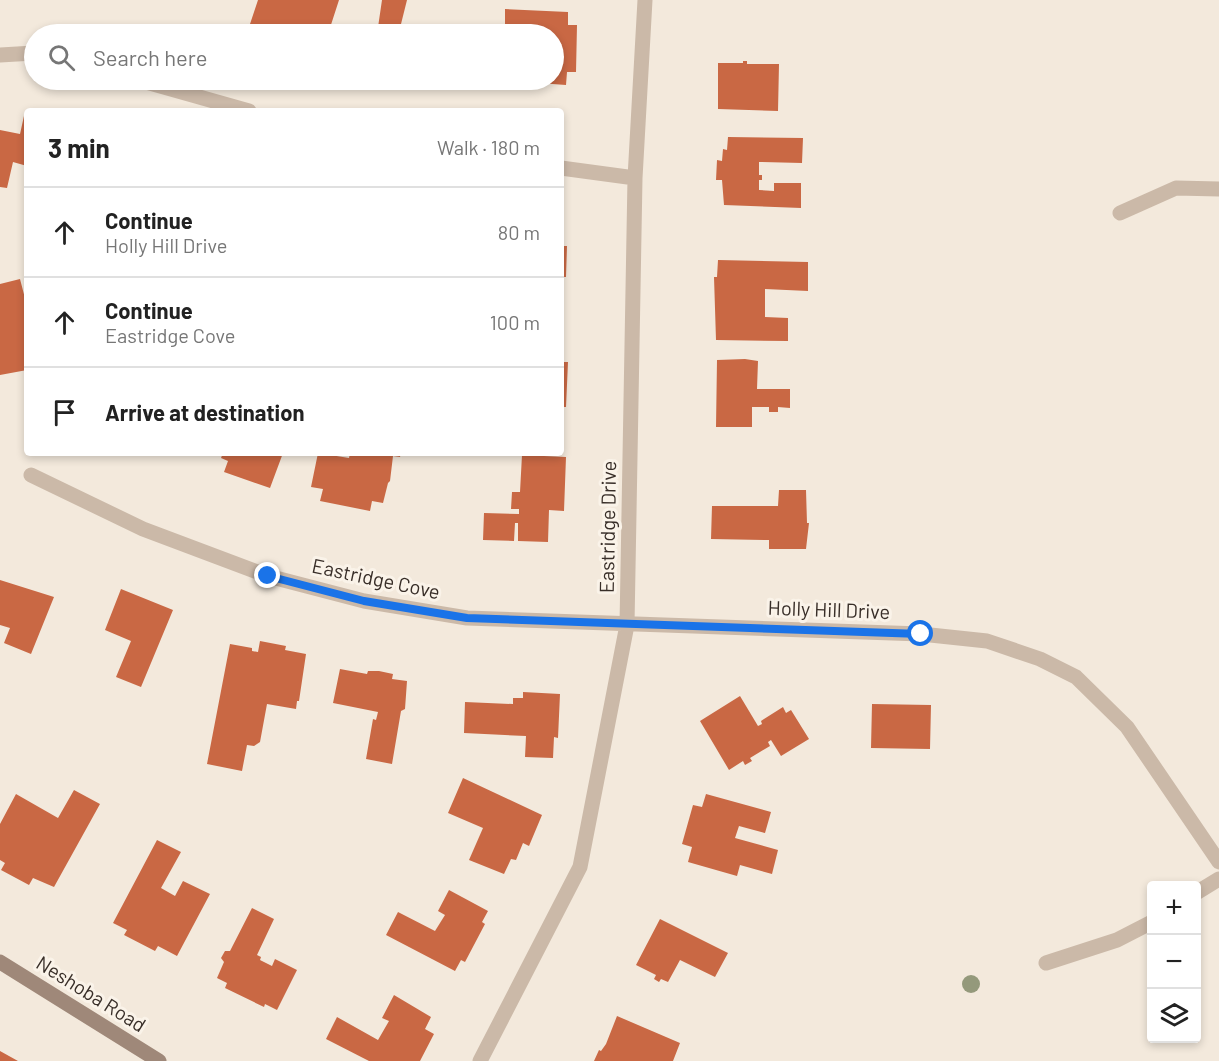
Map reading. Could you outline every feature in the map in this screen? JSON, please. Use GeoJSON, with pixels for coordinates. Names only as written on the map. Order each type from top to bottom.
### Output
{"type":"FeatureCollection","features":[{"type":"Feature","properties":{"kind":"street","name":"Eastridge Drive"},"geometry":{"type":"LineString","coordinates":[[480,1061],[580,867],[627,625],[635,178],[645,0]]}},
{"type":"Feature","properties":{"kind":"street"},"geometry":{"type":"LineString","coordinates":[[0,56],[24,54]]}},
{"type":"Feature","properties":{"kind":"street"},"geometry":{"type":"LineString","coordinates":[[174,90],[238,108]]}},
{"type":"Feature","properties":{"kind":"street"},"geometry":{"type":"LineString","coordinates":[[564,168],[635,178]]}},
{"type":"Feature","properties":{"kind":"street"},"geometry":{"type":"LineString","coordinates":[[1120,213],[1176,188],[1219,189]]}},
{"type":"Feature","properties":{"kind":"street","name":"Eastridge Cove"},"geometry":{"type":"LineString","coordinates":[[31,475],[143,530],[268,576],[364,601],[467,618],[627,625]]}},
{"type":"Feature","properties":{"kind":"street","name":"Holly Hill Drive"},"geometry":{"type":"LineString","coordinates":[[627,625],[921,634],[987,641],[1040,658],[1076,677],[1127,727],[1219,862]]}},
{"type":"Feature","properties":{"kind":"street"},"geometry":{"type":"LineString","coordinates":[[1201,890],[1219,879]]}},
{"type":"Feature","properties":{"kind":"street"},"geometry":{"type":"LineString","coordinates":[[1046,963],[1117,940],[1147,925]]}},
{"type":"Feature","properties":{"kind":"street","name":"Neshoba Road"},"geometry":{"type":"LineString","coordinates":[[0,962],[150,1059]]}},
{"type":"Feature","properties":{"kind":"building"},"geometry":{"type":"Polygon","coordinates":[[[258,0],[339,0],[331,24],[250,24],[258,0]]]}},
{"type":"Feature","properties":{"kind":"building"},"geometry":{"type":"Polygon","coordinates":[[[382,0],[407,0],[401,24],[378,24],[382,0]]]}},
{"type":"Feature","properties":{"kind":"building"},"geometry":{"type":"Polygon","coordinates":[[[505,9],[568,12],[568,25],[577,25],[576,72],[567,72],[566,85],[564,85],[564,24],[505,24],[505,9]]]}},
{"type":"Feature","properties":{"kind":"building"},"geometry":{"type":"Polygon","coordinates":[[[747,61],[747,64],[779,64],[778,111],[718,109],[718,63],[743,63],[747,61]]]}},
{"type":"Feature","properties":{"kind":"building"},"geometry":{"type":"Polygon","coordinates":[[[24,116],[24,165],[13,162],[7,188],[0,187],[0,130],[20,134],[24,116]]]}},
{"type":"Feature","properties":{"kind":"building"},"geometry":{"type":"Polygon","coordinates":[[[728,137],[803,138],[802,163],[759,162],[759,175],[762,175],[762,180],[759,180],[759,190],[774,191],[774,183],[801,183],[801,208],[724,205],[722,180],[716,180],[717,160],[722,161],[723,149],[727,150],[728,137]]]}},
{"type":"Feature","properties":{"kind":"building"},"geometry":{"type":"Polygon","coordinates":[[[564,246],[567,246],[566,277],[564,277],[564,246]]]}},
{"type":"Feature","properties":{"kind":"building"},"geometry":{"type":"Polygon","coordinates":[[[718,260],[808,262],[808,291],[765,289],[765,317],[788,318],[788,341],[716,340],[714,277],[717,277],[718,260]]]}},
{"type":"Feature","properties":{"kind":"building"},"geometry":{"type":"Polygon","coordinates":[[[20,279],[24,294],[24,371],[0,375],[0,284],[20,279]]]}},
{"type":"Feature","properties":{"kind":"building"},"geometry":{"type":"Polygon","coordinates":[[[717,360],[758,361],[757,389],[790,389],[790,408],[778,407],[778,412],[769,412],[769,407],[752,407],[752,427],[716,427],[717,360]]]}},
{"type":"Feature","properties":{"kind":"building"},"geometry":{"type":"Polygon","coordinates":[[[564,362],[568,362],[566,407],[564,407],[564,362]]]}},
{"type":"Feature","properties":{"kind":"building"},"geometry":{"type":"Polygon","coordinates":[[[222,456],[282,456],[270,488],[224,472],[228,461],[221,458],[222,456]]]}},
{"type":"Feature","properties":{"kind":"building"},"geometry":{"type":"Polygon","coordinates":[[[317,456],[349,458],[349,456],[393,456],[390,481],[383,503],[372,501],[370,511],[320,501],[323,489],[311,487],[317,456]]]}},
{"type":"Feature","properties":{"kind":"building"},"geometry":{"type":"Polygon","coordinates":[[[522,456],[566,457],[564,511],[549,510],[548,542],[518,541],[518,523],[515,523],[514,541],[483,540],[484,513],[519,514],[519,509],[511,509],[512,492],[520,492],[522,456]]]}},
{"type":"Feature","properties":{"kind":"building"},"geometry":{"type":"Polygon","coordinates":[[[779,490],[806,490],[807,523],[809,523],[806,549],[769,549],[769,540],[711,539],[712,506],[778,506],[779,490]]]}},
{"type":"Feature","properties":{"kind":"building"},"geometry":{"type":"Polygon","coordinates":[[[0,580],[54,597],[31,654],[4,643],[10,628],[0,625],[0,580]]]}},
{"type":"Feature","properties":{"kind":"building"},"geometry":{"type":"Polygon","coordinates":[[[121,589],[173,610],[141,687],[116,677],[131,641],[105,630],[121,589]]]}},
{"type":"Feature","properties":{"kind":"building"},"geometry":{"type":"Polygon","coordinates":[[[260,641],[286,646],[285,650],[306,654],[296,709],[267,704],[260,742],[254,746],[247,745],[242,771],[207,764],[230,644],[252,648],[252,651],[258,652],[260,641]]]}},
{"type":"Feature","properties":{"kind":"building"},"geometry":{"type":"Polygon","coordinates":[[[340,669],[367,674],[368,671],[379,671],[393,674],[392,679],[407,681],[405,709],[401,711],[392,764],[366,759],[373,719],[376,720],[378,712],[333,703],[340,669]]]}},
{"type":"Feature","properties":{"kind":"building"},"geometry":{"type":"Polygon","coordinates":[[[523,692],[560,694],[558,738],[554,737],[553,758],[525,757],[526,736],[464,733],[465,702],[513,704],[513,698],[523,698],[523,692]]]}},
{"type":"Feature","properties":{"kind":"building"},"geometry":{"type":"Polygon","coordinates":[[[740,696],[758,726],[762,724],[761,721],[783,707],[786,713],[791,710],[809,739],[781,756],[771,740],[768,742],[770,746],[750,758],[752,761],[745,765],[743,761],[729,770],[700,721],[740,696]]]}},
{"type":"Feature","properties":{"kind":"building"},"geometry":{"type":"Polygon","coordinates":[[[872,704],[931,705],[930,749],[871,748],[872,704]]]}},
{"type":"Feature","properties":{"kind":"building"},"geometry":{"type":"Polygon","coordinates":[[[463,778],[542,815],[529,846],[523,843],[516,860],[511,859],[504,874],[469,860],[483,828],[448,813],[463,778]]]}},
{"type":"Feature","properties":{"kind":"building"},"geometry":{"type":"Polygon","coordinates":[[[74,790],[100,804],[54,887],[33,878],[29,885],[1,870],[5,863],[0,860],[0,824],[16,794],[58,818],[74,790]]]}},
{"type":"Feature","properties":{"kind":"building"},"geometry":{"type":"Polygon","coordinates":[[[706,794],[771,812],[765,833],[739,826],[735,838],[778,850],[772,874],[740,865],[737,876],[688,862],[692,847],[682,844],[693,805],[702,807],[706,794]]]}},
{"type":"Feature","properties":{"kind":"building"},"geometry":{"type":"Polygon","coordinates":[[[157,840],[181,852],[161,888],[175,896],[183,881],[210,894],[177,956],[158,946],[155,951],[124,935],[127,930],[113,923],[157,840]]]}},
{"type":"Feature","properties":{"kind":"building"},"geometry":{"type":"Polygon","coordinates":[[[449,890],[488,911],[482,922],[485,924],[465,962],[461,960],[455,971],[386,935],[398,912],[435,931],[445,915],[438,911],[449,890]]]}},
{"type":"Feature","properties":{"kind":"building"},"geometry":{"type":"Polygon","coordinates":[[[252,908],[274,919],[257,955],[261,957],[260,960],[272,966],[275,959],[297,970],[277,1010],[265,1004],[264,1007],[225,988],[227,983],[217,978],[224,962],[221,958],[225,951],[230,951],[252,908]]]}},
{"type":"Feature","properties":{"kind":"building"},"geometry":{"type":"Polygon","coordinates":[[[660,919],[728,953],[715,977],[680,960],[668,982],[661,979],[659,982],[654,979],[656,975],[636,965],[660,919]]]}},
{"type":"Feature","properties":{"kind":"building"},"geometry":{"type":"Polygon","coordinates":[[[394,995],[431,1017],[425,1029],[434,1034],[420,1061],[369,1061],[326,1039],[337,1017],[378,1040],[389,1021],[382,1018],[394,995]]]}},
{"type":"Feature","properties":{"kind":"building"},"geometry":{"type":"Polygon","coordinates":[[[617,1016],[680,1043],[673,1061],[594,1061],[599,1050],[601,1051],[606,1044],[617,1016]]]}},
{"type":"Feature","properties":{"kind":"building"},"geometry":{"type":"Polygon","coordinates":[[[0,1051],[18,1061],[0,1061],[0,1051]]]}},
{"type":"Feature","properties":{"kind":"route"},"geometry":{"type":"LineString","coordinates":[[268,576],[364,601],[467,618],[921,634]]}}]}
